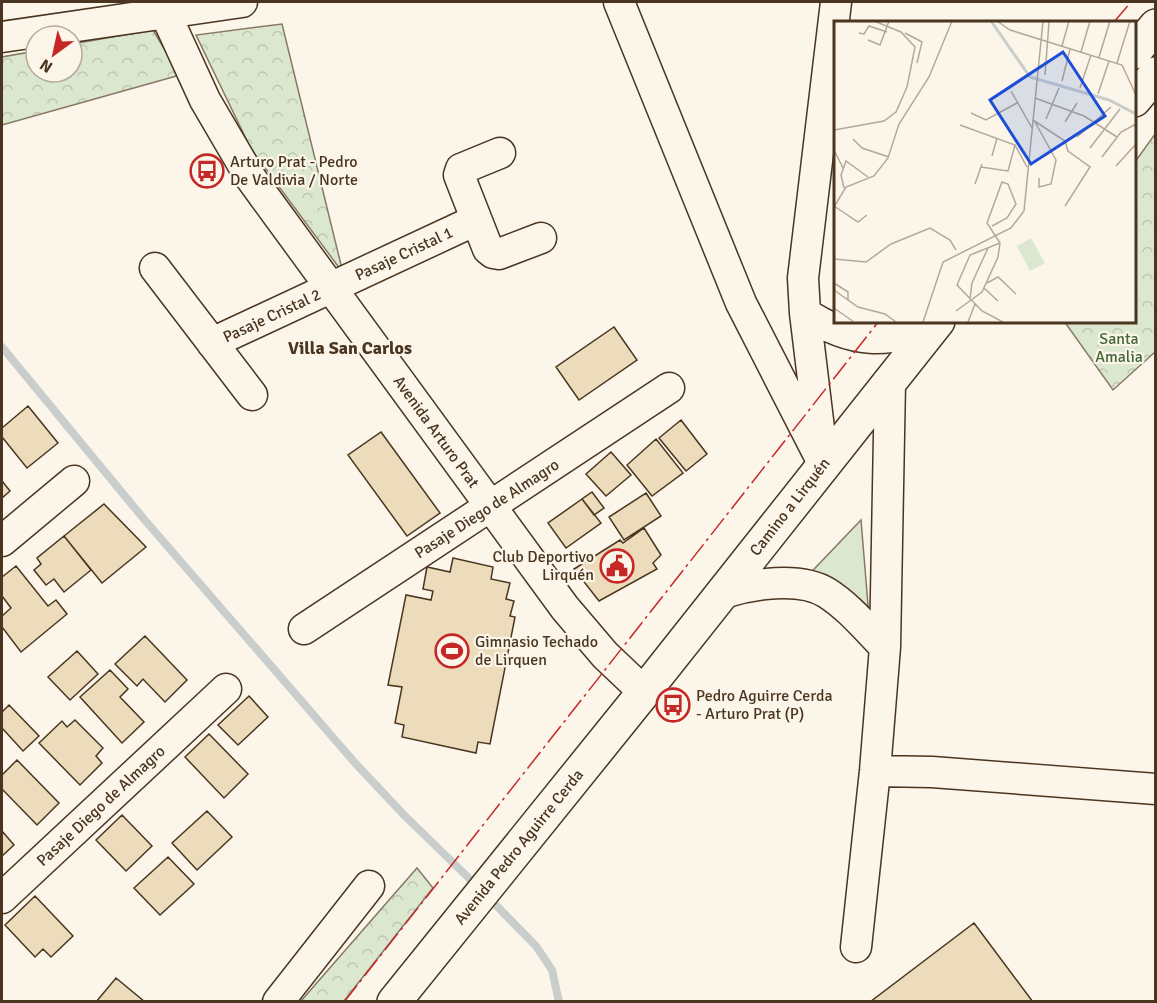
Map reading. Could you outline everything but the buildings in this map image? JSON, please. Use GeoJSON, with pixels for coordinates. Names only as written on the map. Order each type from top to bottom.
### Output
{"type":"FeatureCollection","features":[{"type":"Feature","properties":{"kind":"main road"},"geometry":{"type":"LineString","coordinates":[[1136,50],[1155,26]]}},
{"type":"Feature","properties":{"kind":"main road"},"geometry":{"type":"LineString","coordinates":[[1136,98],[1155,74]]}},
{"type":"Feature","properties":{"kind":"main road","name":"Camino a Lirquén"},"geometry":{"type":"LineString","coordinates":[[644,692],[937,322]]}},
{"type":"Feature","properties":{"kind":"main road","name":"Avenida Pedro Aguirre Cerda"},"geometry":{"type":"LineString","coordinates":[[394,1002],[644,692]]}},
{"type":"Feature","properties":{"kind":"street"},"geometry":{"type":"LineString","coordinates":[[2,37],[163,7],[242,2]]}},
{"type":"Feature","properties":{"kind":"street"},"geometry":{"type":"LineString","coordinates":[[619,2],[741,303],[824,465]]}},
{"type":"Feature","properties":{"kind":"street"},"geometry":{"type":"LineString","coordinates":[[824,465],[804,313],[803,278],[836,2]]}},
{"type":"Feature","properties":{"kind":"street","name":"Avenida Arturo Prat"},"geometry":{"type":"LineString","coordinates":[[163,7],[200,91],[250,177],[584,632],[644,692]]}},
{"type":"Feature","properties":{"kind":"street"},"geometry":{"type":"LineString","coordinates":[[500,153],[459,172],[488,249],[496,254],[541,237]]}},
{"type":"Feature","properties":{"kind":"street","name":"Pasaje Cristal 1"},"geometry":{"type":"LineString","coordinates":[[331,288],[476,220]]}},
{"type":"Feature","properties":{"kind":"street","name":"Pasaje Cristal 2"},"geometry":{"type":"LineString","coordinates":[[154,268],[252,395]]}},
{"type":"Feature","properties":{"kind":"street","name":"Pasaje Cristal 2"},"geometry":{"type":"LineString","coordinates":[[212,344],[331,288]]}},
{"type":"Feature","properties":{"kind":"street"},"geometry":{"type":"LineString","coordinates":[[804,313],[822,325],[862,338],[901,336],[920,331],[936,322]]}},
{"type":"Feature","properties":{"kind":"street"},"geometry":{"type":"LineString","coordinates":[[856,947],[875,771],[885,647],[890,381]]}},
{"type":"Feature","properties":{"kind":"street","name":"Pasaje Diego de Almagro"},"geometry":{"type":"LineString","coordinates":[[304,629],[669,388]]}},
{"type":"Feature","properties":{"kind":"street"},"geometry":{"type":"LineString","coordinates":[[2,541],[74,481]]}},
{"type":"Feature","properties":{"kind":"street"},"geometry":{"type":"LineString","coordinates":[[723,592],[767,583],[790,584],[826,592],[853,614],[885,647]]}},
{"type":"Feature","properties":{"kind":"street","name":"Pasaje Diego de Almagro"},"geometry":{"type":"LineString","coordinates":[[2,898],[226,689]]}},
{"type":"Feature","properties":{"kind":"street"},"geometry":{"type":"LineString","coordinates":[[875,771],[932,772],[1155,789]]}},
{"type":"Feature","properties":{"kind":"street"},"geometry":{"type":"LineString","coordinates":[[278,1002],[369,886]]}},
{"type":"Feature","properties":{"kind":"green space"},"geometry":{"type":"Polygon","coordinates":[[[282,24],[343,273],[251,149],[196,35],[282,24]]]}},
{"type":"Feature","properties":{"kind":"green space"},"geometry":{"type":"Polygon","coordinates":[[[153,30],[180,75],[2,125],[2,57],[24,53],[24,84],[84,84],[84,42],[153,30]]]}},
{"type":"Feature","properties":{"kind":"green space","name":"Santa Amalia"},"geometry":{"type":"Polygon","coordinates":[[[1155,134],[1155,352],[1113,390],[1065,322],[1136,322],[1136,161],[1155,134]]]}},
{"type":"Feature","properties":{"kind":"green space"},"geometry":{"type":"Polygon","coordinates":[[[861,520],[869,617],[796,588],[861,520]]]}},
{"type":"Feature","properties":{"kind":"green space"},"geometry":{"type":"Polygon","coordinates":[[[417,868],[433,888],[344,1001],[301,1001],[417,868]]]}},
{"type":"Feature","properties":{"kind":"waterway"},"geometry":{"type":"LineString","coordinates":[[2,347],[143,518],[356,764],[404,815],[477,886]]}},
{"type":"Feature","properties":{"kind":"waterway"},"geometry":{"type":"LineString","coordinates":[[488,897],[536,946],[552,970],[559,1002]]}},
{"type":"Feature","properties":{"kind":"power"},"geometry":{"type":"LineString","coordinates":[[1115,21],[1131,2]]}},
{"type":"Feature","properties":{"kind":"power"},"geometry":{"type":"LineString","coordinates":[[344,1002],[878,322]]}},
{"type":"Feature","properties":{"kind":"place","name":"Arturo Prat - Pedro De Valdivia / Norte"},"geometry":{"type":"Point","coordinates":[207,171]}},
{"type":"Feature","properties":{"kind":"place","name":"Club Deportivo Lirquén"},"geometry":{"type":"Point","coordinates":[617,566]}},
{"type":"Feature","properties":{"kind":"place","name":"Gimnasio Techado de Lirquen"},"geometry":{"type":"Point","coordinates":[452,651]}},
{"type":"Feature","properties":{"kind":"place","name":"Pedro Aguirre Cerda - Arturo Prat (P)"},"geometry":{"type":"Point","coordinates":[673,705]}},
{"type":"Feature","properties":{"kind":"district","name":"Villa San Carlos"},"geometry":{"type":"Point","coordinates":[350,348]}}]}
